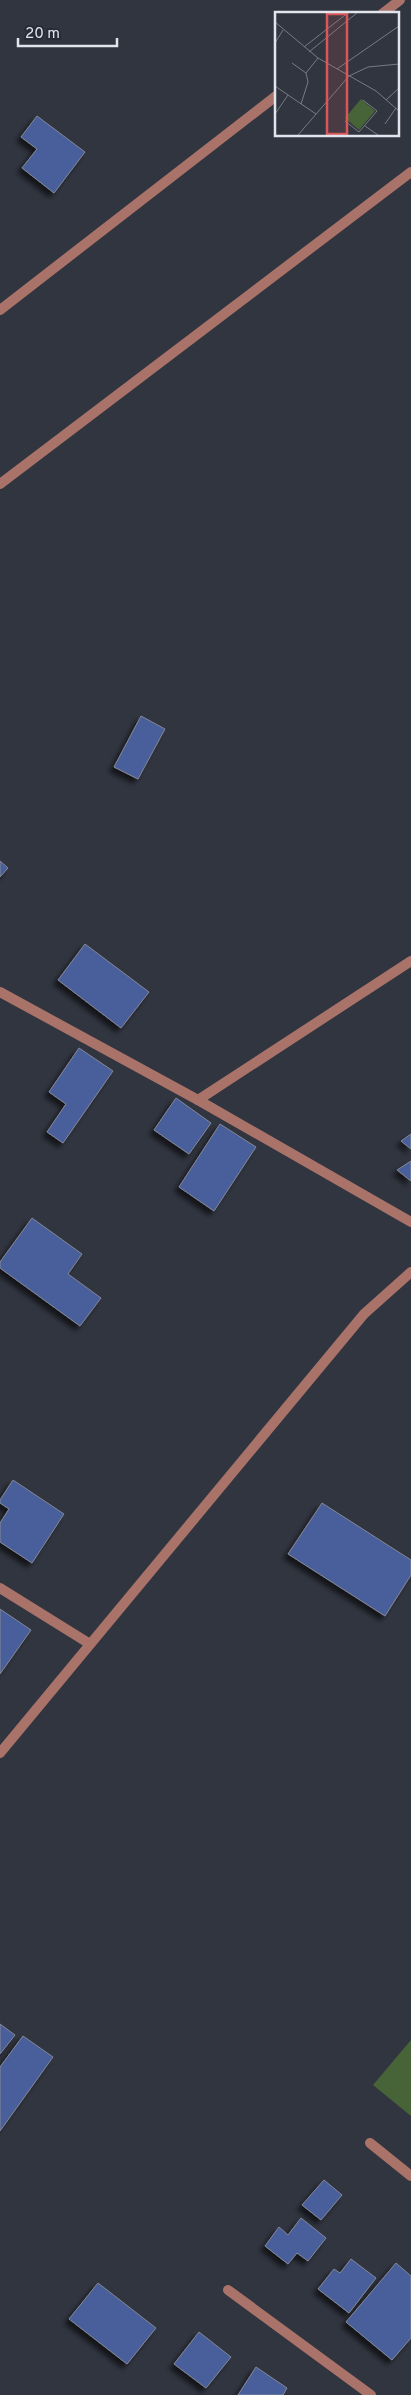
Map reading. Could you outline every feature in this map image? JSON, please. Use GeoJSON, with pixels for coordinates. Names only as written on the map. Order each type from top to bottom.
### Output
{"type":"FeatureCollection","features":[{"type":"Feature","properties":{"kind":"street"},"geometry":{"type":"LineString","coordinates":[[385,12],[400,0]]}},
{"type":"Feature","properties":{"kind":"street"},"geometry":{"type":"LineString","coordinates":[[0,310],[275,97]]}},
{"type":"Feature","properties":{"kind":"street"},"geometry":{"type":"LineString","coordinates":[[0,484],[411,172]]}},
{"type":"Feature","properties":{"kind":"street"},"geometry":{"type":"LineString","coordinates":[[198,1100],[411,961]]}},
{"type":"Feature","properties":{"kind":"street"},"geometry":{"type":"LineString","coordinates":[[0,992],[198,1100],[411,1222]]}},
{"type":"Feature","properties":{"kind":"street"},"geometry":{"type":"LineString","coordinates":[[0,1752],[364,1314],[411,1272]]}},
{"type":"Feature","properties":{"kind":"street"},"geometry":{"type":"LineString","coordinates":[[0,1588],[90,1644]]}},
{"type":"Feature","properties":{"kind":"street"},"geometry":{"type":"LineString","coordinates":[[370,2143],[411,2176]]}},
{"type":"Feature","properties":{"kind":"street"},"geometry":{"type":"LineString","coordinates":[[228,2290],[371,2395]]}},
{"type":"Feature","properties":{"kind":"green space"},"geometry":{"type":"Polygon","coordinates":[[[411,2040],[411,2116],[373,2085],[411,2040]]]}},
{"type":"Feature","properties":{"kind":"building"},"geometry":{"type":"Polygon","coordinates":[[[37,116],[85,152],[54,193],[22,168],[37,149],[21,137],[37,116]]]}},
{"type":"Feature","properties":{"kind":"building"},"geometry":{"type":"Polygon","coordinates":[[[141,716],[165,729],[138,779],[114,767],[141,716]]]}},
{"type":"Feature","properties":{"kind":"building"},"geometry":{"type":"Polygon","coordinates":[[[0,861],[8,868],[0,877],[0,861]]]}},
{"type":"Feature","properties":{"kind":"building"},"geometry":{"type":"Polygon","coordinates":[[[85,944],[149,992],[121,1028],[58,980],[85,944]]]}},
{"type":"Feature","properties":{"kind":"building"},"geometry":{"type":"Polygon","coordinates":[[[79,1048],[113,1071],[63,1143],[47,1132],[66,1104],[49,1092],[79,1048]]]}},
{"type":"Feature","properties":{"kind":"building"},"geometry":{"type":"Polygon","coordinates":[[[176,1098],[211,1123],[189,1154],[154,1130],[176,1098]]]}},
{"type":"Feature","properties":{"kind":"building"},"geometry":{"type":"Polygon","coordinates":[[[220,1124],[256,1147],[214,1211],[179,1187],[220,1124]]]}},
{"type":"Feature","properties":{"kind":"building"},"geometry":{"type":"Polygon","coordinates":[[[411,1134],[411,1149],[401,1141],[411,1134]]]}},
{"type":"Feature","properties":{"kind":"building"},"geometry":{"type":"Polygon","coordinates":[[[411,1161],[411,1181],[397,1170],[411,1161]]]}},
{"type":"Feature","properties":{"kind":"building"},"geometry":{"type":"Polygon","coordinates":[[[32,1218],[82,1254],[68,1274],[101,1298],[80,1326],[0,1268],[0,1262],[32,1218]]]}},
{"type":"Feature","properties":{"kind":"building"},"geometry":{"type":"Polygon","coordinates":[[[13,1480],[64,1514],[32,1563],[0,1542],[0,1523],[9,1509],[0,1503],[0,1500],[13,1480]]]}},
{"type":"Feature","properties":{"kind":"building"},"geometry":{"type":"Polygon","coordinates":[[[322,1503],[411,1560],[411,1575],[385,1616],[288,1554],[322,1503]]]}},
{"type":"Feature","properties":{"kind":"building"},"geometry":{"type":"Polygon","coordinates":[[[0,1609],[31,1630],[0,1674],[0,1609]]]}},
{"type":"Feature","properties":{"kind":"building"},"geometry":{"type":"Polygon","coordinates":[[[0,2024],[15,2035],[0,2054],[0,2024]]]}},
{"type":"Feature","properties":{"kind":"building"},"geometry":{"type":"Polygon","coordinates":[[[23,2036],[53,2057],[0,2131],[0,2067],[23,2036]]]}},
{"type":"Feature","properties":{"kind":"building"},"geometry":{"type":"Polygon","coordinates":[[[324,2180],[342,2195],[321,2220],[302,2205],[324,2180]]]}},
{"type":"Feature","properties":{"kind":"building"},"geometry":{"type":"Polygon","coordinates":[[[301,2218],[326,2238],[308,2261],[297,2253],[288,2264],[265,2246],[279,2227],[288,2235],[301,2218]]]}},
{"type":"Feature","properties":{"kind":"building"},"geometry":{"type":"Polygon","coordinates":[[[351,2259],[376,2278],[349,2313],[318,2289],[334,2269],[340,2273],[351,2259]]]}},
{"type":"Feature","properties":{"kind":"building"},"geometry":{"type":"Polygon","coordinates":[[[396,2263],[411,2276],[411,2338],[392,2360],[346,2322],[396,2263]]]}},
{"type":"Feature","properties":{"kind":"building"},"geometry":{"type":"Polygon","coordinates":[[[98,2283],[156,2328],[127,2364],[69,2319],[98,2283]]]}},
{"type":"Feature","properties":{"kind":"building"},"geometry":{"type":"Polygon","coordinates":[[[199,2332],[231,2357],[206,2388],[174,2364],[199,2332]]]}},
{"type":"Feature","properties":{"kind":"building"},"geometry":{"type":"Polygon","coordinates":[[[256,2367],[287,2388],[283,2395],[238,2395],[256,2367]]]}}]}
